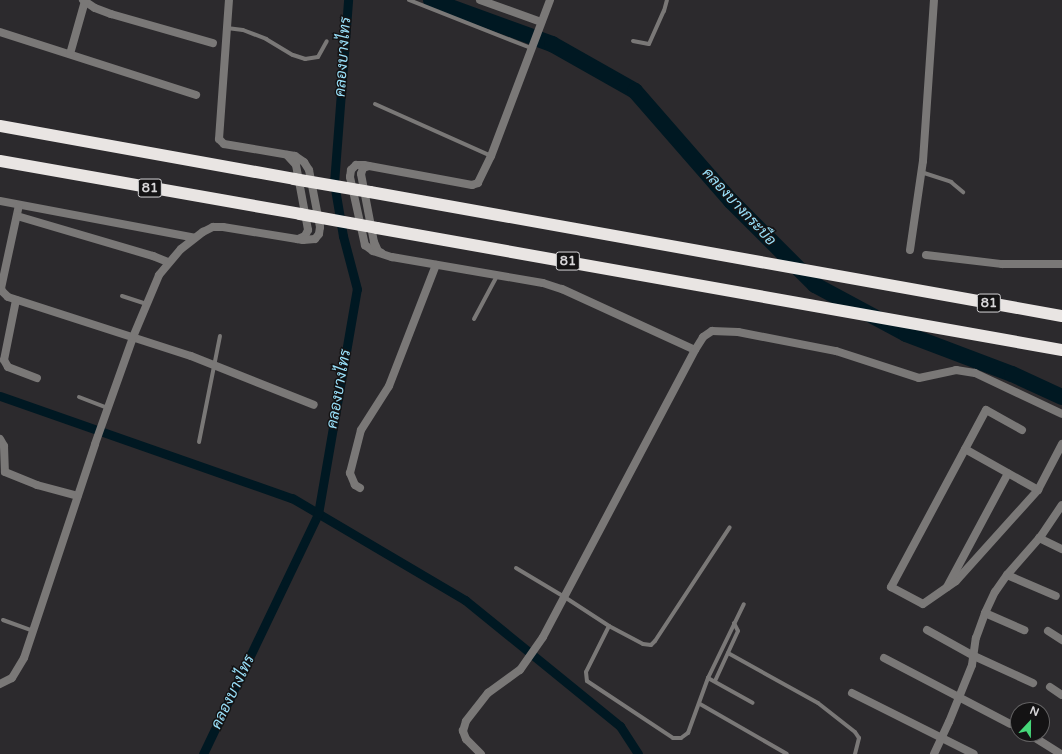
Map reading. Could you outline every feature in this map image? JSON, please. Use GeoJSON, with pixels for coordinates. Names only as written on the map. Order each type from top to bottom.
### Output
{"type":"FeatureCollection","features":[{"type":"Feature","properties":{"kind":"highway","name":"81"},"geometry":{"type":"LineString","coordinates":[[0,126],[1059,315]]}},
{"type":"Feature","properties":{"kind":"highway","name":"81"},"geometry":{"type":"LineString","coordinates":[[0,162],[759,295],[1062,350]]}},
{"type":"Feature","properties":{"kind":"street"},"geometry":{"type":"LineString","coordinates":[[0,684],[12,678],[17,672],[33,631],[95,444],[133,337],[159,275],[168,262],[195,238],[208,229],[218,227],[295,240],[308,240],[315,238],[319,234],[320,227],[308,167],[298,158],[224,144],[219,139],[228,0]]}},
{"type":"Feature","properties":{"kind":"street"},"geometry":{"type":"LineString","coordinates":[[480,0],[540,25]]}},
{"type":"Feature","properties":{"kind":"street"},"geometry":{"type":"LineString","coordinates":[[550,0],[481,181],[472,185],[369,166],[363,168],[361,174],[374,242],[378,250],[387,256],[543,283],[562,289],[694,350]]}},
{"type":"Feature","properties":{"kind":"street"},"geometry":{"type":"LineString","coordinates":[[910,250],[920,172],[934,0]]}},
{"type":"Feature","properties":{"kind":"street"},"geometry":{"type":"LineString","coordinates":[[70,54],[84,1],[95,8],[111,14],[213,43]]}},
{"type":"Feature","properties":{"kind":"street"},"geometry":{"type":"LineString","coordinates":[[0,32],[196,95]]}},
{"type":"Feature","properties":{"kind":"street"},"geometry":{"type":"LineString","coordinates":[[286,155],[296,165],[308,230],[305,236],[295,240]]}},
{"type":"Feature","properties":{"kind":"street"},"geometry":{"type":"LineString","coordinates":[[0,201],[195,238]]}},
{"type":"Feature","properties":{"kind":"street"},"geometry":{"type":"LineString","coordinates":[[19,205],[1,288],[2,294],[16,300],[133,337],[213,365],[314,405]]}},
{"type":"Feature","properties":{"kind":"street"},"geometry":{"type":"LineString","coordinates":[[16,216],[153,256],[168,262]]}},
{"type":"Feature","properties":{"kind":"street"},"geometry":{"type":"LineString","coordinates":[[926,255],[1002,264],[1062,264]]}},
{"type":"Feature","properties":{"kind":"street"},"geometry":{"type":"LineString","coordinates":[[360,488],[355,485],[350,474],[361,430],[388,386],[436,265]]}},
{"type":"Feature","properties":{"kind":"street"},"geometry":{"type":"LineString","coordinates":[[16,300],[4,360],[8,367],[37,378]]}},
{"type":"Feature","properties":{"kind":"street"},"geometry":{"type":"LineString","coordinates":[[481,754],[466,739],[463,731],[466,721],[488,693],[520,670],[543,637],[563,596],[694,350],[703,337],[712,331],[723,331],[836,351],[919,378],[956,370],[975,373],[1062,414]]}},
{"type":"Feature","properties":{"kind":"street"},"geometry":{"type":"LineString","coordinates":[[1022,430],[986,410],[891,587],[923,604],[956,581],[1038,490],[1062,444]]}},
{"type":"Feature","properties":{"kind":"street"},"geometry":{"type":"LineString","coordinates":[[0,438],[4,446],[3,469],[5,472],[32,483],[78,496]]}},
{"type":"Feature","properties":{"kind":"street"},"geometry":{"type":"LineString","coordinates":[[965,449],[1038,490]]}},
{"type":"Feature","properties":{"kind":"street"},"geometry":{"type":"LineString","coordinates":[[944,590],[1008,473]]}},
{"type":"Feature","properties":{"kind":"street"},"geometry":{"type":"LineString","coordinates":[[934,754],[959,698],[974,656],[976,638],[985,613],[995,592],[1007,575],[1039,538],[1062,505]]}},
{"type":"Feature","properties":{"kind":"street"},"geometry":{"type":"LineString","coordinates":[[1039,538],[1062,549]]}},
{"type":"Feature","properties":{"kind":"street"},"geometry":{"type":"LineString","coordinates":[[1007,575],[1056,596]]}},
{"type":"Feature","properties":{"kind":"street"},"geometry":{"type":"LineString","coordinates":[[985,613],[1024,630]]}},
{"type":"Feature","properties":{"kind":"street"},"geometry":{"type":"LineString","coordinates":[[927,630],[974,656],[1033,683]]}},
{"type":"Feature","properties":{"kind":"street"},"geometry":{"type":"LineString","coordinates":[[1048,631],[1062,640]]}},
{"type":"Feature","properties":{"kind":"street"},"geometry":{"type":"LineString","coordinates":[[884,658],[1010,724]]}},
{"type":"Feature","properties":{"kind":"street"},"geometry":{"type":"LineString","coordinates":[[1050,687],[1062,695]]}},
{"type":"Feature","properties":{"kind":"street"},"geometry":{"type":"LineString","coordinates":[[852,693],[974,754]]}},
{"type":"Feature","properties":{"kind":"street"},"geometry":{"type":"LineString","coordinates":[[1042,742],[1061,754]]}},
{"type":"Feature","properties":{"kind":"lane"},"geometry":{"type":"LineString","coordinates":[[409,0],[532,45]]}},
{"type":"Feature","properties":{"kind":"lane"},"geometry":{"type":"LineString","coordinates":[[633,41],[649,44],[664,11],[667,0]]}},
{"type":"Feature","properties":{"kind":"lane"},"geometry":{"type":"LineString","coordinates":[[227,28],[243,30],[266,39],[293,55],[305,59],[318,57],[327,41]]}},
{"type":"Feature","properties":{"kind":"lane"},"geometry":{"type":"LineString","coordinates":[[375,104],[491,156]]}},
{"type":"Feature","properties":{"kind":"lane"},"geometry":{"type":"LineString","coordinates":[[920,172],[946,180],[963,192]]}},
{"type":"Feature","properties":{"kind":"lane"},"geometry":{"type":"LineString","coordinates":[[474,319],[497,276]]}},
{"type":"Feature","properties":{"kind":"lane"},"geometry":{"type":"LineString","coordinates":[[122,296],[146,304]]}},
{"type":"Feature","properties":{"kind":"lane"},"geometry":{"type":"LineString","coordinates":[[199,442],[213,365],[220,336]]}},
{"type":"Feature","properties":{"kind":"lane"},"geometry":{"type":"LineString","coordinates":[[79,397],[108,408]]}},
{"type":"Feature","properties":{"kind":"lane"},"geometry":{"type":"LineString","coordinates":[[516,568],[610,626],[643,644],[651,645],[730,527]]}},
{"type":"Feature","properties":{"kind":"lane"},"geometry":{"type":"LineString","coordinates":[[610,626],[586,672],[587,681],[673,738],[681,738],[688,733],[700,704],[708,678],[744,604]]}},
{"type":"Feature","properties":{"kind":"lane"},"geometry":{"type":"LineString","coordinates":[[3,620],[33,631]]}},
{"type":"Feature","properties":{"kind":"lane"},"geometry":{"type":"LineString","coordinates":[[715,682],[738,631],[734,623]]}},
{"type":"Feature","properties":{"kind":"lane"},"geometry":{"type":"LineString","coordinates":[[728,653],[818,703],[855,732],[859,738],[855,754]]}},
{"type":"Feature","properties":{"kind":"lane"},"geometry":{"type":"LineString","coordinates":[[708,678],[753,702]]}},
{"type":"Feature","properties":{"kind":"lane"},"geometry":{"type":"LineString","coordinates":[[700,704],[787,754]]}},
{"type":"Feature","properties":{"kind":"waterway","name":"คลองบางไทร"},"geometry":{"type":"LineString","coordinates":[[203,754],[318,514],[357,289],[343,236],[334,183],[348,0]]}},
{"type":"Feature","properties":{"kind":"waterway","name":"คลองบางกระบือ"},"geometry":{"type":"LineString","coordinates":[[431,0],[552,44],[635,91],[731,201],[815,285],[906,334],[1012,374],[1062,397]]}},
{"type":"Feature","properties":{"kind":"waterway"},"geometry":{"type":"LineString","coordinates":[[0,396],[292,498],[465,600],[620,726],[638,754]]}}]}
